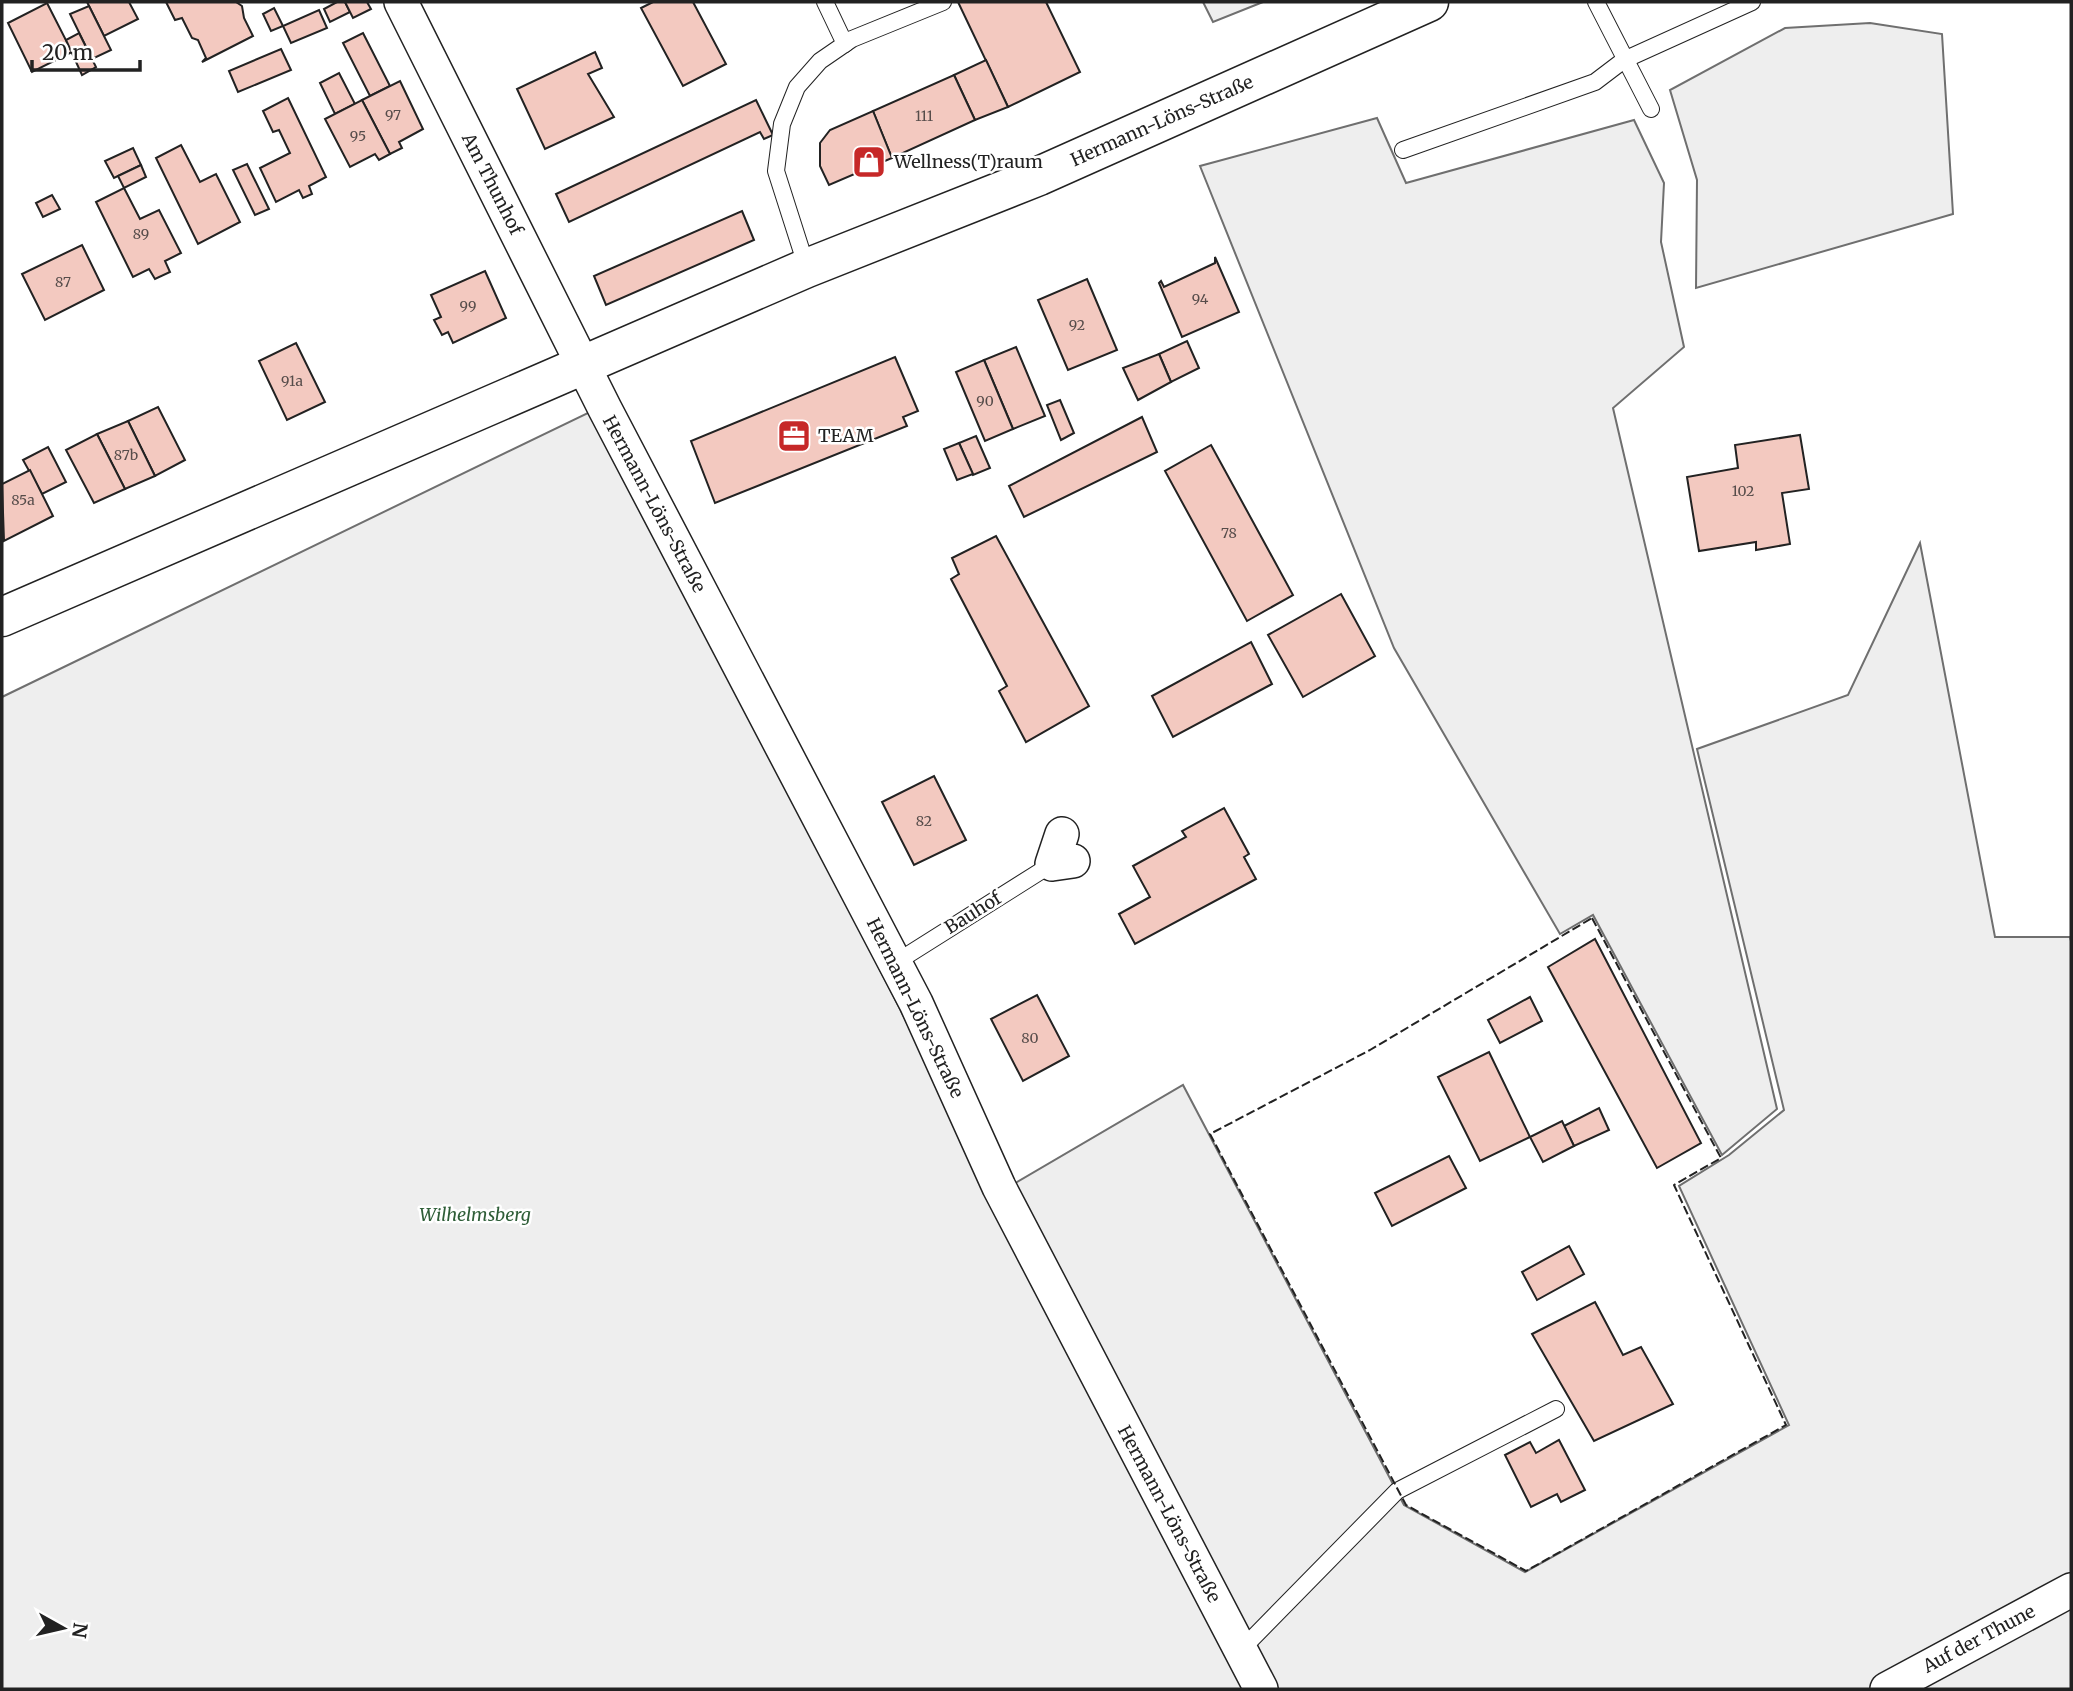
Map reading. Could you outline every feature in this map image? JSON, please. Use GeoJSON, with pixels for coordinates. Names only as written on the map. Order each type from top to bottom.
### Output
{"type":"FeatureCollection","features":[{"type":"Feature","properties":{"kind":"street","name":"Am Thunhof"},"geometry":{"type":"LineString","coordinates":[[401,2],[584,367]]}},
{"type":"Feature","properties":{"kind":"street","name":"Hermann-Löns-Straße"},"geometry":{"type":"LineString","coordinates":[[2,617],[584,367],[807,268],[1039,176],[1429,2]]}},
{"type":"Feature","properties":{"kind":"street","name":"Hermann-Löns-Straße"},"geometry":{"type":"LineString","coordinates":[[584,367],[916,1003],[999,1187],[1261,1689]]}},
{"type":"Feature","properties":{"kind":"street","name":"Auf der Thune"},"geometry":{"type":"LineString","coordinates":[[1887,1689],[2071,1590]]}},
{"type":"Feature","properties":{"kind":"lane"},"geometry":{"type":"LineString","coordinates":[[825,2],[845,44]]}},
{"type":"Feature","properties":{"kind":"lane"},"geometry":{"type":"LineString","coordinates":[[807,268],[776,171],[782,124],[797,87],[820,61],[845,44],[943,2]]}},
{"type":"Feature","properties":{"kind":"lane"},"geometry":{"type":"LineString","coordinates":[[1596,2],[1651,109]]}},
{"type":"Feature","properties":{"kind":"lane"},"geometry":{"type":"LineString","coordinates":[[1404,150],[1595,82],[1624,60],[1752,2]]}},
{"type":"Feature","properties":{"kind":"lane","name":"Bauhof"},"geometry":{"type":"LineString","coordinates":[[895,963],[1062,853]]}},
{"type":"Feature","properties":{"kind":"lane"},"geometry":{"type":"LineString","coordinates":[[1240,1651],[1397,1491],[1556,1409]]}},
{"type":"Feature","properties":{"kind":"green space"},"geometry":{"type":"Polygon","coordinates":[[[1203,2],[1263,2],[1213,22],[1203,2]]]}},
{"type":"Feature","properties":{"kind":"green space"},"geometry":{"type":"Polygon","coordinates":[[[1870,23],[1942,34],[1953,214],[1696,288],[1697,180],[1670,90],[1785,28],[1870,23]]]}},
{"type":"Feature","properties":{"kind":"green space"},"geometry":{"type":"Polygon","coordinates":[[[1377,118],[1406,183],[1634,120],[1664,183],[1661,242],[1684,347],[1613,408],[1777,1109],[1722,1155],[1593,915],[1560,934],[1394,648],[1200,166],[1377,118]]]}},
{"type":"Feature","properties":{"kind":"green space","name":"Wilhelmsberg"},"geometry":{"type":"Polygon","coordinates":[[[594,410],[995,1195],[1183,1085],[1404,1505],[1525,1572],[1789,1425],[1679,1186],[1729,1155],[1784,1110],[1697,749],[1848,695],[1920,543],[1995,937],[2070,937],[2071,941],[2071,1689],[2,1689],[2,697],[594,410]]]}},
{"type":"Feature","properties":{"kind":"building"},"geometry":{"type":"Polygon","coordinates":[[[87,2],[129,2],[138,19],[104,36],[87,2]]]}},
{"type":"Feature","properties":{"kind":"building"},"geometry":{"type":"Polygon","coordinates":[[[166,2],[236,2],[242,6],[244,18],[253,36],[202,62],[206,58],[198,40],[192,38],[182,18],[175,20],[166,2]]]}},
{"type":"Feature","properties":{"kind":"building"},"geometry":{"type":"Polygon","coordinates":[[[337,2],[345,2],[350,12],[330,22],[324,9],[337,2]]]}},
{"type":"Feature","properties":{"kind":"building"},"geometry":{"type":"Polygon","coordinates":[[[345,2],[367,2],[371,9],[353,18],[345,2]]]}},
{"type":"Feature","properties":{"kind":"building"},"geometry":{"type":"Polygon","coordinates":[[[653,2],[693,2],[726,64],[683,86],[641,8],[653,2]]]}},
{"type":"Feature","properties":{"kind":"building"},"geometry":{"type":"Polygon","coordinates":[[[958,2],[1046,2],[1080,72],[1008,107],[958,2]]]}},
{"type":"Feature","properties":{"kind":"building"},"geometry":{"type":"Polygon","coordinates":[[[47,3],[72,52],[32,72],[8,23],[47,3]]]}},
{"type":"Feature","properties":{"kind":"building"},"geometry":{"type":"Polygon","coordinates":[[[89,6],[111,50],[92,59],[70,14],[89,6]]]}},
{"type":"Feature","properties":{"kind":"building"},"geometry":{"type":"Polygon","coordinates":[[[274,8],[283,26],[271,31],[263,14],[274,8]]]}},
{"type":"Feature","properties":{"kind":"building"},"geometry":{"type":"Polygon","coordinates":[[[319,10],[327,28],[291,43],[283,26],[319,10]]]}},
{"type":"Feature","properties":{"kind":"building"},"geometry":{"type":"Polygon","coordinates":[[[79,33],[96,67],[82,75],[66,40],[79,33]]]}},
{"type":"Feature","properties":{"kind":"building"},"geometry":{"type":"Polygon","coordinates":[[[363,33],[390,86],[370,96],[343,43],[363,33]]]}},
{"type":"Feature","properties":{"kind":"building"},"geometry":{"type":"Polygon","coordinates":[[[281,49],[291,70],[238,92],[229,71],[281,49]]]}},
{"type":"Feature","properties":{"kind":"building"},"geometry":{"type":"Polygon","coordinates":[[[595,52],[602,68],[588,74],[614,117],[545,149],[517,89],[595,52]]]}},
{"type":"Feature","properties":{"kind":"building"},"geometry":{"type":"Polygon","coordinates":[[[986,60],[1008,107],[975,120],[954,75],[986,60]]]}},
{"type":"Feature","properties":{"kind":"building"},"geometry":{"type":"Polygon","coordinates":[[[339,73],[355,104],[335,114],[320,83],[339,73]]]}},
{"type":"Feature","properties":{"kind":"building"},"geometry":{"type":"Polygon","coordinates":[[[954,75],[975,120],[892,158],[873,111],[954,75]]]}},
{"type":"Feature","properties":{"kind":"building"},"geometry":{"type":"Polygon","coordinates":[[[400,81],[423,129],[399,142],[402,148],[390,154],[362,100],[400,81]]]}},
{"type":"Feature","properties":{"kind":"building"},"geometry":{"type":"Polygon","coordinates":[[[288,98],[326,177],[309,186],[312,194],[303,198],[299,190],[276,202],[260,168],[290,153],[279,130],[273,132],[263,111],[288,98]]]}},
{"type":"Feature","properties":{"kind":"building"},"geometry":{"type":"Polygon","coordinates":[[[362,100],[390,154],[379,160],[375,154],[350,167],[325,119],[362,100]]]}},
{"type":"Feature","properties":{"kind":"building"},"geometry":{"type":"Polygon","coordinates":[[[756,100],[773,135],[764,139],[760,132],[569,222],[556,194],[756,100]]]}},
{"type":"Feature","properties":{"kind":"building"},"geometry":{"type":"Polygon","coordinates":[[[873,111],[892,158],[829,185],[820,166],[820,143],[830,130],[873,111]]]}},
{"type":"Feature","properties":{"kind":"building"},"geometry":{"type":"Polygon","coordinates":[[[181,145],[200,182],[216,174],[240,222],[198,244],[156,158],[181,145]]]}},
{"type":"Feature","properties":{"kind":"building"},"geometry":{"type":"Polygon","coordinates":[[[133,148],[141,165],[114,178],[105,161],[133,148]]]}},
{"type":"Feature","properties":{"kind":"building"},"geometry":{"type":"Polygon","coordinates":[[[247,164],[269,209],[255,215],[233,170],[247,164]]]}},
{"type":"Feature","properties":{"kind":"building"},"geometry":{"type":"Polygon","coordinates":[[[141,165],[146,177],[124,188],[118,176],[141,165]]]}},
{"type":"Feature","properties":{"kind":"building"},"geometry":{"type":"Polygon","coordinates":[[[124,188],[140,219],[159,210],[181,253],[165,261],[170,272],[155,279],[149,269],[133,277],[96,202],[124,188]]]}},
{"type":"Feature","properties":{"kind":"building"},"geometry":{"type":"Polygon","coordinates":[[[52,195],[60,209],[43,217],[36,203],[52,195]]]}},
{"type":"Feature","properties":{"kind":"building"},"geometry":{"type":"Polygon","coordinates":[[[742,211],[754,240],[606,305],[594,276],[742,211]]]}},
{"type":"Feature","properties":{"kind":"building"},"geometry":{"type":"Polygon","coordinates":[[[82,245],[104,290],[45,320],[22,274],[82,245]]]}},
{"type":"Feature","properties":{"kind":"building"},"geometry":{"type":"Polygon","coordinates":[[[1215,257],[1239,312],[1182,337],[1159,283],[1161,281],[1164,287],[1215,263],[1215,257]]]}},
{"type":"Feature","properties":{"kind":"building"},"geometry":{"type":"Polygon","coordinates":[[[485,271],[506,318],[453,343],[448,332],[442,335],[434,320],[441,317],[431,295],[485,271]]]}},
{"type":"Feature","properties":{"kind":"building"},"geometry":{"type":"Polygon","coordinates":[[[1087,279],[1117,350],[1068,370],[1038,300],[1087,279]]]}},
{"type":"Feature","properties":{"kind":"building"},"geometry":{"type":"Polygon","coordinates":[[[1187,341],[1199,368],[1171,382],[1159,354],[1187,341]]]}},
{"type":"Feature","properties":{"kind":"building"},"geometry":{"type":"Polygon","coordinates":[[[296,343],[325,402],[287,420],[259,361],[296,343]]]}},
{"type":"Feature","properties":{"kind":"building"},"geometry":{"type":"Polygon","coordinates":[[[1016,347],[1045,416],[1013,429],[984,360],[1016,347]]]}},
{"type":"Feature","properties":{"kind":"building"},"geometry":{"type":"Polygon","coordinates":[[[1159,354],[1171,382],[1138,400],[1123,368],[1159,354]]]}},
{"type":"Feature","properties":{"kind":"building"},"geometry":{"type":"Polygon","coordinates":[[[895,357],[918,411],[903,417],[907,426],[715,503],[691,441],[895,357]]]}},
{"type":"Feature","properties":{"kind":"building"},"geometry":{"type":"Polygon","coordinates":[[[984,360],[1013,429],[985,441],[956,372],[984,360]]]}},
{"type":"Feature","properties":{"kind":"building"},"geometry":{"type":"Polygon","coordinates":[[[1060,400],[1074,433],[1061,440],[1047,405],[1060,400]]]}},
{"type":"Feature","properties":{"kind":"building"},"geometry":{"type":"Polygon","coordinates":[[[158,407],[185,460],[155,476],[128,421],[158,407]]]}},
{"type":"Feature","properties":{"kind":"building"},"geometry":{"type":"Polygon","coordinates":[[[1142,417],[1157,452],[1024,517],[1009,486],[1142,417]]]}},
{"type":"Feature","properties":{"kind":"building"},"geometry":{"type":"Polygon","coordinates":[[[128,421],[155,476],[125,489],[97,434],[128,421]]]}},
{"type":"Feature","properties":{"kind":"building"},"geometry":{"type":"Polygon","coordinates":[[[97,434],[125,489],[94,503],[66,450],[97,434]]]}},
{"type":"Feature","properties":{"kind":"building"},"geometry":{"type":"Polygon","coordinates":[[[1800,435],[1809,489],[1782,493],[1790,544],[1756,550],[1756,542],[1699,551],[1687,477],[1738,468],[1735,445],[1800,435]]]}},
{"type":"Feature","properties":{"kind":"building"},"geometry":{"type":"Polygon","coordinates":[[[976,436],[990,468],[973,475],[959,443],[976,436]]]}},
{"type":"Feature","properties":{"kind":"building"},"geometry":{"type":"Polygon","coordinates":[[[959,443],[973,474],[957,480],[944,449],[959,443]]]}},
{"type":"Feature","properties":{"kind":"building"},"geometry":{"type":"Polygon","coordinates":[[[1211,445],[1293,595],[1247,621],[1165,471],[1211,445]]]}},
{"type":"Feature","properties":{"kind":"building"},"geometry":{"type":"Polygon","coordinates":[[[48,447],[66,482],[42,494],[23,460],[48,447]]]}},
{"type":"Feature","properties":{"kind":"building"},"geometry":{"type":"Polygon","coordinates":[[[30,470],[53,516],[4,541],[2,484],[30,470]]]}},
{"type":"Feature","properties":{"kind":"building"},"geometry":{"type":"Polygon","coordinates":[[[996,536],[1089,706],[1026,742],[999,691],[1007,686],[951,579],[959,574],[952,558],[996,536]]]}},
{"type":"Feature","properties":{"kind":"building"},"geometry":{"type":"Polygon","coordinates":[[[1341,594],[1375,656],[1303,697],[1268,635],[1341,594]]]}},
{"type":"Feature","properties":{"kind":"building"},"geometry":{"type":"Polygon","coordinates":[[[1251,642],[1272,684],[1173,737],[1152,696],[1251,642]]]}},
{"type":"Feature","properties":{"kind":"building"},"geometry":{"type":"Polygon","coordinates":[[[934,776],[966,840],[914,865],[882,802],[934,776]]]}},
{"type":"Feature","properties":{"kind":"building"},"geometry":{"type":"Polygon","coordinates":[[[1224,808],[1249,854],[1244,857],[1256,879],[1135,944],[1119,914],[1150,897],[1133,866],[1186,837],[1182,831],[1224,808]]]}},
{"type":"Feature","properties":{"kind":"building"},"geometry":{"type":"Polygon","coordinates":[[[1595,939],[1701,1143],[1657,1168],[1548,967],[1595,939]]]}},
{"type":"Feature","properties":{"kind":"building"},"geometry":{"type":"Polygon","coordinates":[[[1037,995],[1069,1056],[1023,1081],[991,1019],[1037,995]]]}},
{"type":"Feature","properties":{"kind":"building"},"geometry":{"type":"Polygon","coordinates":[[[1530,997],[1542,1021],[1500,1043],[1488,1020],[1530,997]]]}},
{"type":"Feature","properties":{"kind":"building"},"geometry":{"type":"Polygon","coordinates":[[[1489,1052],[1530,1137],[1480,1161],[1438,1077],[1489,1052]]]}},
{"type":"Feature","properties":{"kind":"building"},"geometry":{"type":"Polygon","coordinates":[[[1599,1108],[1609,1130],[1574,1146],[1564,1126],[1599,1108]]]}},
{"type":"Feature","properties":{"kind":"building"},"geometry":{"type":"Polygon","coordinates":[[[1562,1121],[1574,1146],[1543,1162],[1530,1137],[1562,1121]]]}},
{"type":"Feature","properties":{"kind":"building"},"geometry":{"type":"Polygon","coordinates":[[[1449,1156],[1466,1188],[1392,1226],[1375,1193],[1449,1156]]]}},
{"type":"Feature","properties":{"kind":"building"},"geometry":{"type":"Polygon","coordinates":[[[1569,1246],[1584,1274],[1537,1300],[1522,1272],[1569,1246]]]}},
{"type":"Feature","properties":{"kind":"building"},"geometry":{"type":"Polygon","coordinates":[[[1595,1302],[1623,1355],[1641,1347],[1673,1404],[1594,1441],[1532,1334],[1595,1302]]]}},
{"type":"Feature","properties":{"kind":"building"},"geometry":{"type":"Polygon","coordinates":[[[1559,1440],[1585,1490],[1561,1502],[1557,1494],[1531,1507],[1505,1455],[1530,1442],[1536,1453],[1559,1440]]]}},
{"type":"Feature","properties":{"kind":"fence"},"geometry":{"type":"LineString","coordinates":[[1592,918],[1721,1158],[1674,1185],[1786,1425],[1526,1571],[1406,1505],[1210,1134],[1370,1050],[1592,918]]}},
{"type":"Feature","properties":{"kind":"place","name":"Wellness(T)raum"},"geometry":{"type":"Point","coordinates":[869,162]}},
{"type":"Feature","properties":{"kind":"place","name":"TEAM"},"geometry":{"type":"Point","coordinates":[794,436]}}]}
